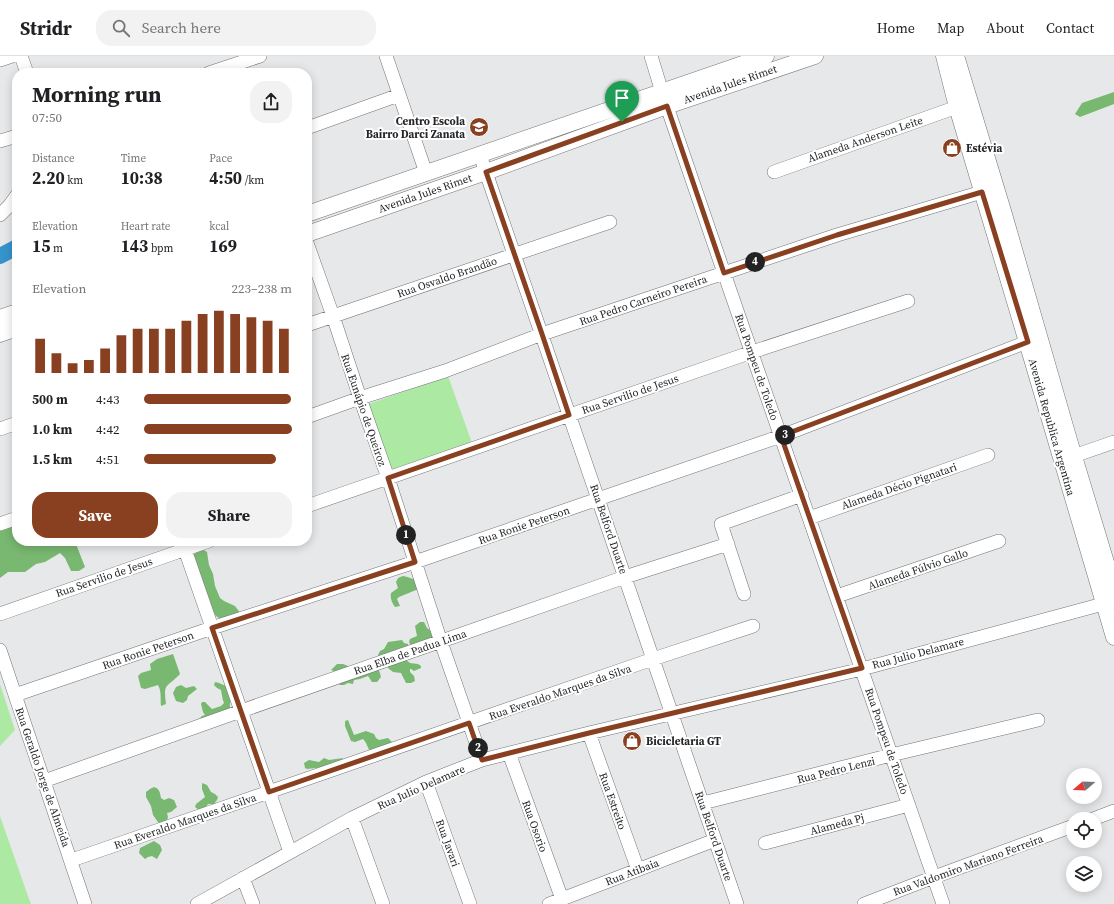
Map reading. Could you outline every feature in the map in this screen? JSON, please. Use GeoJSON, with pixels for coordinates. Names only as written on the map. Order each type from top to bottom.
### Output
{"type":"FeatureCollection","features":[{"type":"Feature","properties":{"kind":"main road","name":"Avenida Jules Rimet"},"geometry":{"type":"LineString","coordinates":[[312,232],[486,172],[766,56]]}},
{"type":"Feature","properties":{"kind":"main road","name":"Avenida Jules Rimet"},"geometry":{"type":"LineString","coordinates":[[312,212],[480,155],[664,99],[815,56]]}},
{"type":"Feature","properties":{"kind":"main road","name":"Avenida Republica Argentina"},"geometry":{"type":"LineString","coordinates":[[944,56],[957,108],[982,192],[1034,340]]}},
{"type":"Feature","properties":{"kind":"main road","name":"Avenida Republica Argentina"},"geometry":{"type":"LineString","coordinates":[[956,56],[1003,211],[1034,340],[1109,602],[1114,637]]}},
{"type":"Feature","properties":{"kind":"main road"},"geometry":{"type":"LineString","coordinates":[[982,192],[987,193],[995,207],[1003,211]]}},
{"type":"Feature","properties":{"kind":"main road"},"geometry":{"type":"LineString","coordinates":[[0,318],[12,314]]}},
{"type":"Feature","properties":{"kind":"main road"},"geometry":{"type":"LineString","coordinates":[[0,334],[12,330]]}},
{"type":"Feature","properties":{"kind":"main road","name":"Avenida Republica Argentina"},"geometry":{"type":"LineString","coordinates":[[1068,458],[1114,589]]}},
{"type":"Feature","properties":{"kind":"street"},"geometry":{"type":"LineString","coordinates":[[0,60],[12,56]]}},
{"type":"Feature","properties":{"kind":"street"},"geometry":{"type":"LineString","coordinates":[[21,56],[25,68]]}},
{"type":"Feature","properties":{"kind":"street"},"geometry":{"type":"LineString","coordinates":[[228,68],[246,63],[260,56]]}},
{"type":"Feature","properties":{"kind":"street"},"geometry":{"type":"LineString","coordinates":[[386,56],[426,173]]}},
{"type":"Feature","properties":{"kind":"street","name":"Rua Pompeu de Toledo"},"geometry":{"type":"LineString","coordinates":[[651,56],[664,99],[943,904]]}},
{"type":"Feature","properties":{"kind":"street"},"geometry":{"type":"LineString","coordinates":[[312,126],[399,95]]}},
{"type":"Feature","properties":{"kind":"street","name":"Alameda Anderson Leite"},"geometry":{"type":"LineString","coordinates":[[774,172],[957,108]]}},
{"type":"Feature","properties":{"kind":"street"},"geometry":{"type":"LineString","coordinates":[[0,141],[12,137]]}},
{"type":"Feature","properties":{"kind":"street","name":"Rua Belford Duarte"},"geometry":{"type":"LineString","coordinates":[[480,155],[737,904]]}},
{"type":"Feature","properties":{"kind":"street","name":"Rua Pedro Carneiro Pereira"},"geometry":{"type":"LineString","coordinates":[[312,415],[445,371],[542,334],[837,235],[982,192]]}},
{"type":"Feature","properties":{"kind":"street"},"geometry":{"type":"LineString","coordinates":[[0,215],[12,202]]}},
{"type":"Feature","properties":{"kind":"street","name":"Rua Osvaldo Brandão"},"geometry":{"type":"LineString","coordinates":[[312,323],[610,222]]}},
{"type":"Feature","properties":{"kind":"street","name":"Rua Eunápio de Queiroz"},"geometry":{"type":"LineString","coordinates":[[312,257],[388,478],[441,642],[482,760]]}},
{"type":"Feature","properties":{"kind":"street","name":"Rua Servilio de Jesus"},"geometry":{"type":"LineString","coordinates":[[312,504],[752,352],[908,301]]}},
{"type":"Feature","properties":{"kind":"street","name":"Rua Ronie Peterson"},"geometry":{"type":"LineString","coordinates":[[15,695],[598,500],[781,436],[1034,340]]}},
{"type":"Feature","properties":{"kind":"street"},"geometry":{"type":"LineString","coordinates":[[0,429],[12,425]]}},
{"type":"Feature","properties":{"kind":"street"},"geometry":{"type":"LineString","coordinates":[[1068,458],[1114,442]]}},
{"type":"Feature","properties":{"kind":"street","name":"Alameda Décio Pignatari"},"geometry":{"type":"LineString","coordinates":[[809,518],[988,455]]}},
{"type":"Feature","properties":{"kind":"street"},"geometry":{"type":"LineString","coordinates":[[744,594],[721,524],[802,495]]}},
{"type":"Feature","properties":{"kind":"street"},"geometry":{"type":"LineString","coordinates":[[0,524],[12,520]]}},
{"type":"Feature","properties":{"kind":"street","name":"Alameda Fúlvio Gallo"},"geometry":{"type":"LineString","coordinates":[[836,596],[999,541]]}},
{"type":"Feature","properties":{"kind":"street","name":"Rua Elba de Padua Lima"},"geometry":{"type":"LineString","coordinates":[[44,781],[625,577],[728,544]]}},
{"type":"Feature","properties":{"kind":"street","name":"Rua Servilio de Jesus"},"geometry":{"type":"LineString","coordinates":[[0,614],[181,546]]}},
{"type":"Feature","properties":{"kind":"street"},"geometry":{"type":"LineString","coordinates":[[184,546],[290,852]]}},
{"type":"Feature","properties":{"kind":"street","name":"Rua Julio Delamare"},"geometry":{"type":"LineString","coordinates":[[197,904],[352,818],[426,782],[482,760],[862,668],[1109,602]]}},
{"type":"Feature","properties":{"kind":"street","name":"Rua Everaldo Marques da Silva"},"geometry":{"type":"LineString","coordinates":[[72,860],[653,659],[753,626]]}},
{"type":"Feature","properties":{"kind":"street","name":"Rua Geraldo Jorge de Almeida"},"geometry":{"type":"LineString","coordinates":[[0,650],[72,860],[85,904]]}},
{"type":"Feature","properties":{"kind":"street","name":"Rua Pedro Lenzi"},"geometry":{"type":"LineString","coordinates":[[703,803],[891,755],[1038,720]]}},
{"type":"Feature","properties":{"kind":"street","name":"Rua Estreito"},"geometry":{"type":"LineString","coordinates":[[589,733],[638,870]]}},
{"type":"Feature","properties":{"kind":"street","name":"Rua Osorio"},"geometry":{"type":"LineString","coordinates":[[509,753],[562,899]]}},
{"type":"Feature","properties":{"kind":"street","name":"Rua Javari"},"geometry":{"type":"LineString","coordinates":[[426,782],[470,904]]}},
{"type":"Feature","properties":{"kind":"street","name":"Alameda Pj"},"geometry":{"type":"LineString","coordinates":[[766,843],[909,805]]}},
{"type":"Feature","properties":{"kind":"street"},"geometry":{"type":"LineString","coordinates":[[1102,816],[1114,811]]}},
{"type":"Feature","properties":{"kind":"street"},"geometry":{"type":"LineString","coordinates":[[352,818],[383,904]]}},
{"type":"Feature","properties":{"kind":"street","name":"Rua Valdomiro Mariano Ferreira"},"geometry":{"type":"LineString","coordinates":[[864,904],[1066,829]]}},
{"type":"Feature","properties":{"kind":"street","name":"Rua Atibaia"},"geometry":{"type":"LineString","coordinates":[[549,904],[715,840]]}},
{"type":"Feature","properties":{"kind":"street"},"geometry":{"type":"LineString","coordinates":[[243,878],[253,904]]}},
{"type":"Feature","properties":{"kind":"green space"},"geometry":{"type":"Polygon","coordinates":[[[1114,92],[1114,104],[1080,117],[1075,114],[1082,103],[1114,92]]]}},
{"type":"Feature","properties":{"kind":"green space"},"geometry":{"type":"Polygon","coordinates":[[[448,376],[472,443],[389,472],[366,405],[448,376]]]}},
{"type":"Feature","properties":{"kind":"green space"},"geometry":{"type":"Polygon","coordinates":[[[12,523],[12,546],[77,546],[85,567],[79,571],[71,571],[65,558],[60,553],[45,562],[36,564],[25,572],[8,572],[0,578],[0,529],[12,523]]]}},
{"type":"Feature","properties":{"kind":"green space"},"geometry":{"type":"Polygon","coordinates":[[[202,549],[207,552],[209,565],[220,598],[235,606],[241,614],[222,620],[216,616],[211,609],[192,559],[194,554],[202,549]]]}},
{"type":"Feature","properties":{"kind":"green space"},"geometry":{"type":"Polygon","coordinates":[[[403,576],[420,580],[421,590],[416,590],[399,597],[397,599],[400,606],[395,607],[391,593],[398,588],[396,582],[398,578],[403,576]]]}},
{"type":"Feature","properties":{"kind":"green space"},"geometry":{"type":"Polygon","coordinates":[[[420,622],[424,622],[427,628],[433,632],[434,638],[412,648],[409,642],[410,639],[417,636],[415,626],[420,622]]]}},
{"type":"Feature","properties":{"kind":"green space"},"geometry":{"type":"Polygon","coordinates":[[[402,640],[404,643],[408,644],[410,652],[379,658],[378,655],[380,651],[384,649],[388,642],[402,640]]]}},
{"type":"Feature","properties":{"kind":"green space"},"geometry":{"type":"Polygon","coordinates":[[[173,654],[180,674],[167,686],[165,692],[166,704],[161,706],[158,685],[145,689],[141,688],[138,676],[141,673],[151,670],[150,664],[157,659],[173,654]]]}},
{"type":"Feature","properties":{"kind":"green space"},"geometry":{"type":"Polygon","coordinates":[[[405,659],[410,663],[421,666],[421,668],[414,671],[410,669],[415,681],[411,683],[406,683],[401,673],[393,672],[388,668],[388,664],[405,659]]]}},
{"type":"Feature","properties":{"kind":"green space"},"geometry":{"type":"Polygon","coordinates":[[[337,664],[348,666],[349,669],[379,670],[381,677],[377,682],[372,682],[368,676],[354,680],[353,684],[348,683],[340,685],[337,682],[336,672],[331,670],[337,664]]]}},
{"type":"Feature","properties":{"kind":"green space"},"geometry":{"type":"Polygon","coordinates":[[[215,682],[229,686],[231,709],[198,720],[205,715],[201,704],[202,702],[205,702],[212,709],[221,706],[224,703],[221,690],[214,685],[215,682]]]}},
{"type":"Feature","properties":{"kind":"green space"},"geometry":{"type":"Polygon","coordinates":[[[0,684],[15,730],[0,746],[0,684]]]}},
{"type":"Feature","properties":{"kind":"green space"},"geometry":{"type":"Polygon","coordinates":[[[181,685],[186,688],[194,686],[197,689],[188,696],[187,700],[183,703],[176,701],[173,693],[176,687],[181,685]]]}},
{"type":"Feature","properties":{"kind":"green space"},"geometry":{"type":"Polygon","coordinates":[[[348,720],[354,735],[366,731],[374,734],[379,740],[388,738],[392,742],[399,740],[370,751],[363,739],[355,742],[351,741],[345,726],[345,721],[348,720]]]}},
{"type":"Feature","properties":{"kind":"green space"},"geometry":{"type":"Polygon","coordinates":[[[324,758],[329,760],[343,758],[340,762],[317,768],[305,768],[304,763],[309,760],[319,762],[324,758]]]}},
{"type":"Feature","properties":{"kind":"green space"},"geometry":{"type":"Polygon","coordinates":[[[202,783],[207,785],[211,792],[218,797],[214,804],[208,804],[202,812],[195,807],[196,804],[205,797],[202,789],[202,783]]]}},
{"type":"Feature","properties":{"kind":"green space"},"geometry":{"type":"Polygon","coordinates":[[[154,787],[159,790],[161,798],[164,800],[169,798],[174,800],[177,807],[171,812],[167,813],[168,817],[166,824],[160,825],[153,815],[151,806],[146,797],[146,792],[154,787]]]}},
{"type":"Feature","properties":{"kind":"green space"},"geometry":{"type":"Polygon","coordinates":[[[0,816],[29,899],[31,904],[0,904],[0,816]]]}},
{"type":"Feature","properties":{"kind":"green space"},"geometry":{"type":"Polygon","coordinates":[[[154,841],[160,845],[162,850],[157,859],[152,856],[145,859],[139,853],[140,848],[154,841]]]}},
{"type":"Feature","properties":{"kind":"waterway"},"geometry":{"type":"LineString","coordinates":[[0,256],[12,250]]}},
{"type":"Feature","properties":{"kind":"place","name":"Centro Escola Bairro Darci Zanata"},"geometry":{"type":"Point","coordinates":[479,127]}},
{"type":"Feature","properties":{"kind":"place","name":"Estévia"},"geometry":{"type":"Point","coordinates":[952,148]}},
{"type":"Feature","properties":{"kind":"place","name":"Bicicletaria GT"},"geometry":{"type":"Point","coordinates":[632,741]}},
{"type":"Feature","properties":{"kind":"route"},"geometry":{"type":"LineString","coordinates":[[667,106],[724,273],[837,235],[982,192],[1028,342],[781,436],[862,668],[482,760],[469,723],[269,792],[212,628],[415,562],[388,478],[569,415],[486,172],[622,122],[667,106]]}}]}
